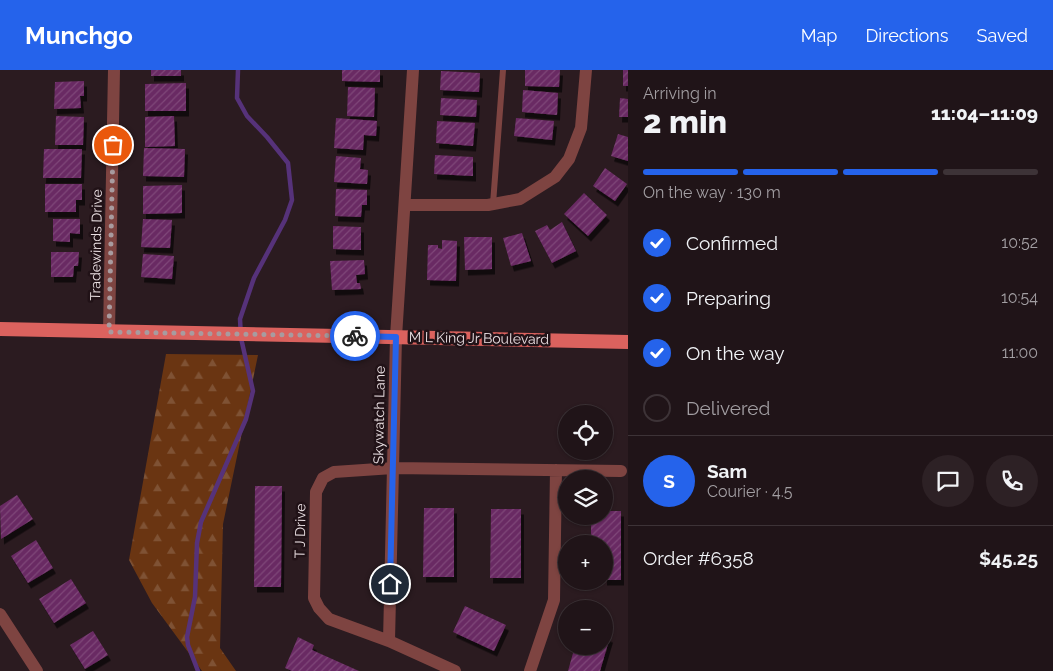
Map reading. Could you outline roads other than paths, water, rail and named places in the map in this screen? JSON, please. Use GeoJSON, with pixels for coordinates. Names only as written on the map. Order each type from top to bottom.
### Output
{"type":"FeatureCollection","features":[{"type":"Feature","properties":{"kind":"main road","name":"M L King Jr Boulevard"},"geometry":{"type":"LineString","coordinates":[[0,328],[109,332],[628,342]]}},
{"type":"Feature","properties":{"kind":"street","name":"Tradewinds Drive"},"geometry":{"type":"LineString","coordinates":[[109,332],[114,70]]}},
{"type":"Feature","properties":{"kind":"street","name":"Skywatch Lane"},"geometry":{"type":"LineString","coordinates":[[389,641],[396,337],[413,70]]}},
{"type":"Feature","properties":{"kind":"street"},"geometry":{"type":"LineString","coordinates":[[405,205],[493,204],[520,199],[555,177],[569,159],[581,128],[586,70]]}},
{"type":"Feature","properties":{"kind":"street","name":"T J Drive"},"geometry":{"type":"LineString","coordinates":[[455,671],[389,641],[329,619],[319,608],[314,598],[316,492],[322,478],[334,472],[393,468],[621,471]]}},
{"type":"Feature","properties":{"kind":"street"},"geometry":{"type":"LineString","coordinates":[[530,671],[554,600],[556,470]]}},
{"type":"Feature","properties":{"kind":"street"},"geometry":{"type":"LineString","coordinates":[[0,614],[36,671]]}},
{"type":"Feature","properties":{"kind":"lane"},"geometry":{"type":"LineString","coordinates":[[493,204],[503,70]]}},
{"type":"Feature","properties":{"kind":"waterway"},"geometry":{"type":"LineString","coordinates":[[198,671],[188,645],[187,637],[195,597],[197,543],[201,522],[246,419],[253,391],[241,338],[240,319],[254,278],[285,220],[292,200],[288,163],[247,116],[237,98],[238,70]]}}]}
